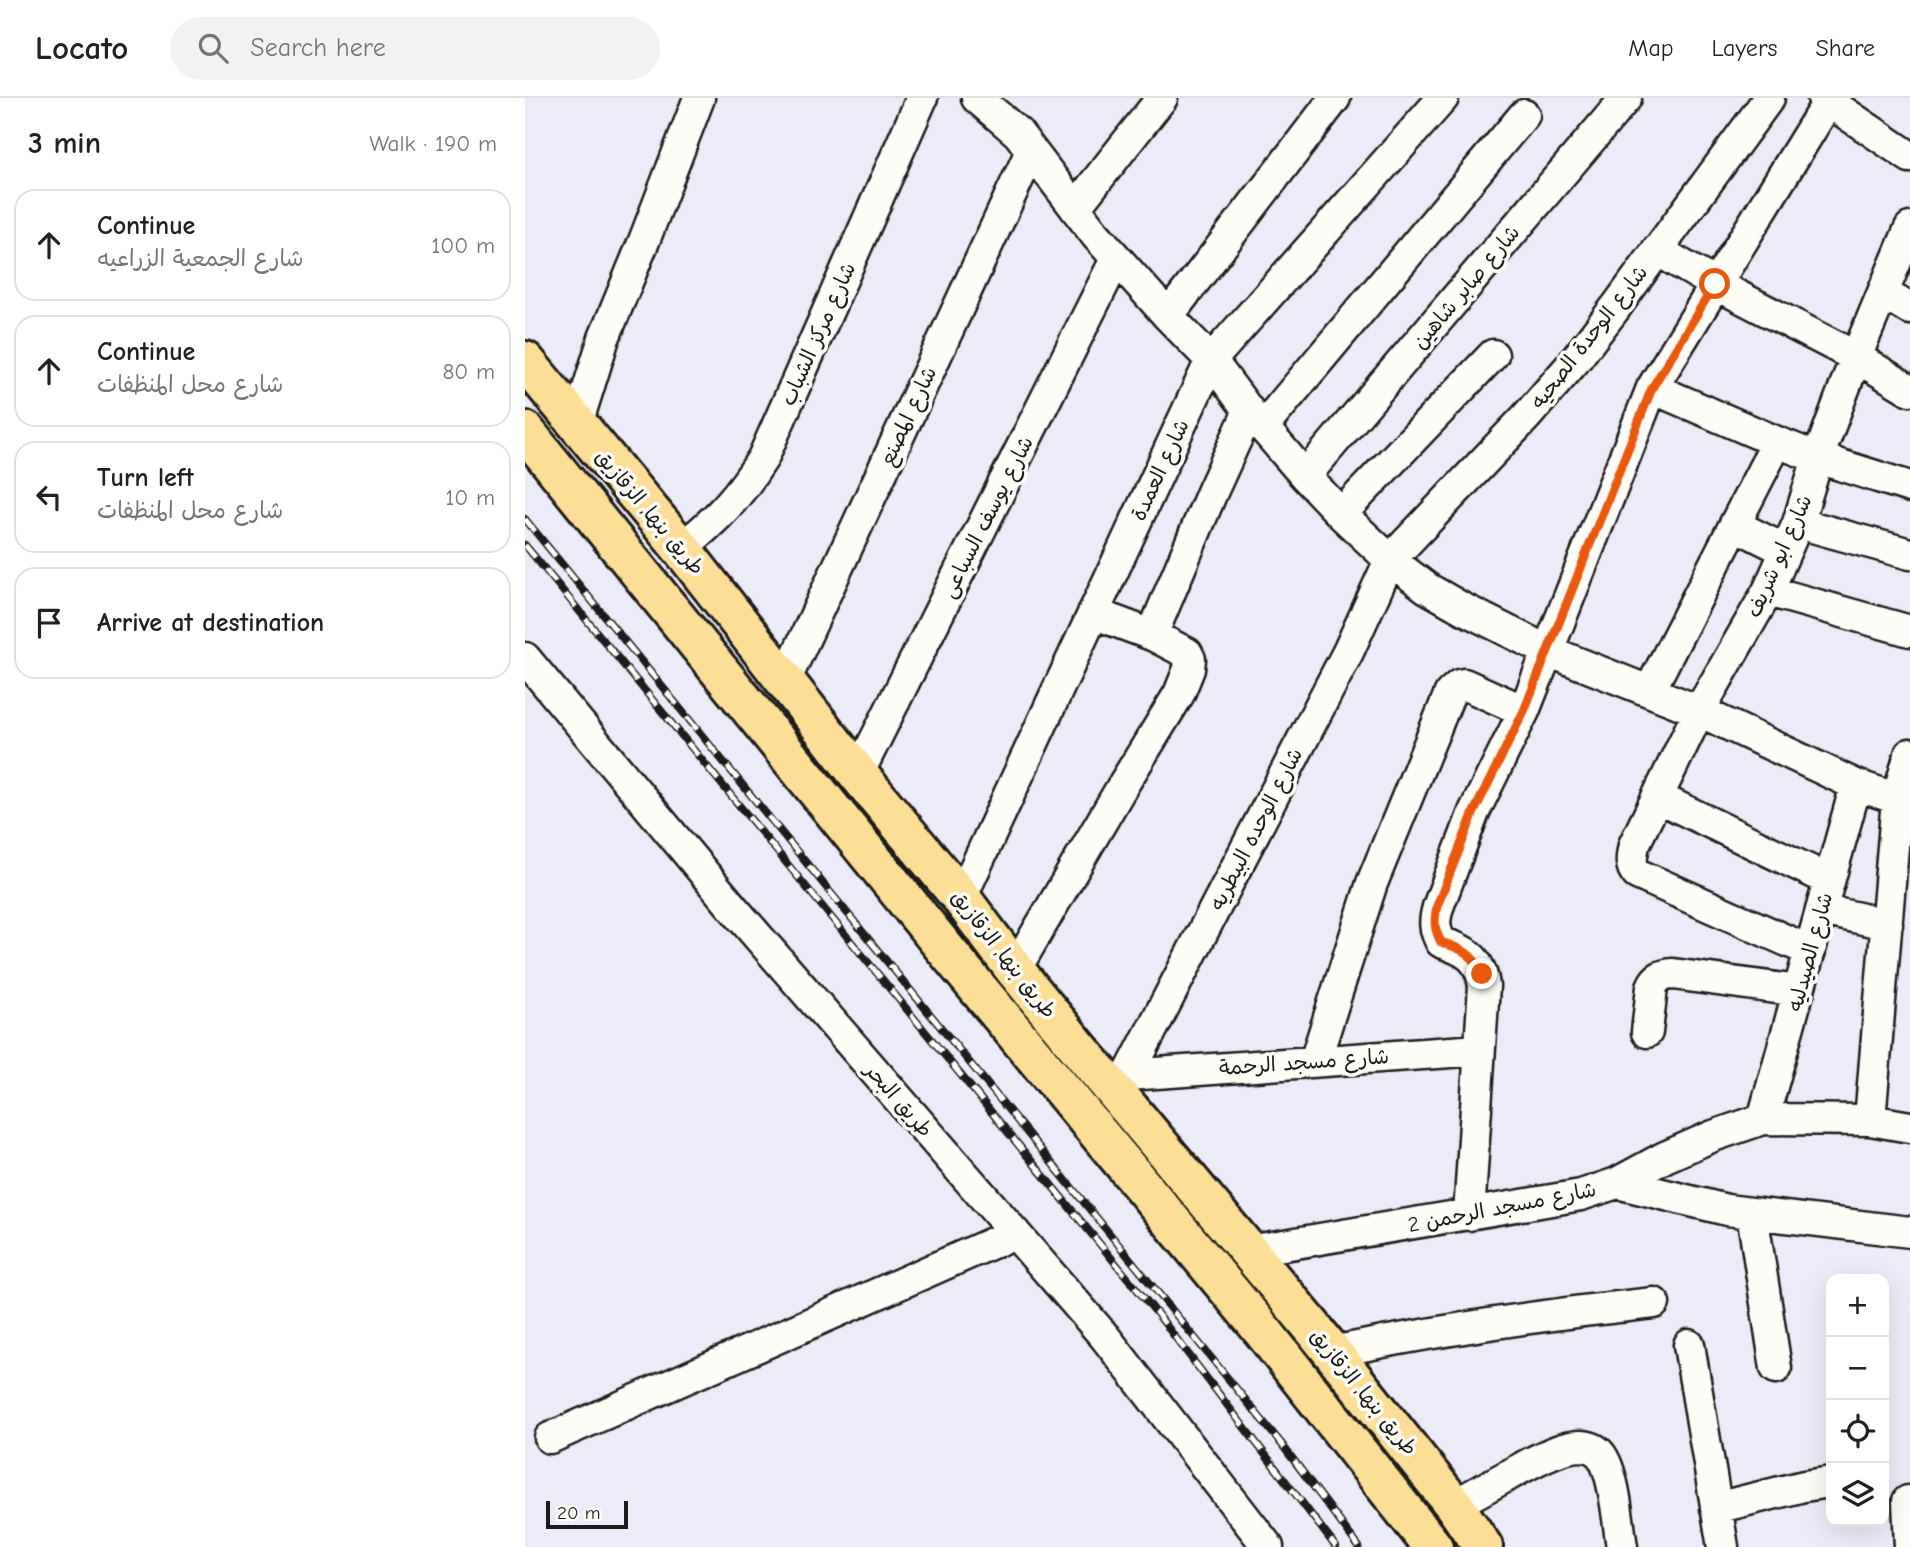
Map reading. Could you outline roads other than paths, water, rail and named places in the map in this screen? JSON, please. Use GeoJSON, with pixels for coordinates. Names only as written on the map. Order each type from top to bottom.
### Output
{"type":"FeatureCollection","features":[{"type":"Feature","properties":{"kind":"highway","name":"طريق بنها, الزقازيق"},"geometry":{"type":"LineString","coordinates":[[525,361],[681,548],[1086,1058],[1123,1085],[1248,1251],[1454,1505],[1483,1547]]}},
{"type":"Feature","properties":{"kind":"highway","name":"طريق بنها, الزقازيق"},"geometry":{"type":"LineString","coordinates":[[525,430],[1056,1084],[1262,1330],[1433,1547]]}},
{"type":"Feature","properties":{"kind":"highway"},"geometry":{"type":"LineString","coordinates":[[1056,1084],[1086,1058]]}},
{"type":"Feature","properties":{"kind":"street"},"geometry":{"type":"LineString","coordinates":[[577,424],[604,338],[699,98]]}},
{"type":"Feature","properties":{"kind":"street","name":"شارع مركز الشباب"},"geometry":{"type":"LineString","coordinates":[[681,548],[727,508],[747,484],[763,458],[922,98]]}},
{"type":"Feature","properties":{"kind":"street"},"geometry":{"type":"LineString","coordinates":[[977,98],[1018,133],[1116,259],[1211,360],[1305,477],[1390,560],[1427,588],[1548,651],[1699,711],[1856,785],[1903,801]]}},
{"type":"Feature","properties":{"kind":"street"},"geometry":{"type":"LineString","coordinates":[[1075,208],[1162,98]]}},
{"type":"Feature","properties":{"kind":"street"},"geometry":{"type":"LineString","coordinates":[[1168,316],[1335,98]]}},
{"type":"Feature","properties":{"kind":"street","name":"شارع العمدة"},"geometry":{"type":"LineString","coordinates":[[961,898],[1211,360],[1443,98]]}},
{"type":"Feature","properties":{"kind":"street","name":"شارع صابر شاهين"},"geometry":{"type":"LineString","coordinates":[[1305,477],[1626,98]]}},
{"type":"Feature","properties":{"kind":"street","name":"شارع الوحدة الصحيه"},"geometry":{"type":"LineString","coordinates":[[1390,560],[1526,417],[1573,363],[1769,98]]}},
{"type":"Feature","properties":{"kind":"street"},"geometry":{"type":"LineString","coordinates":[[1469,1215],[1484,986],[1482,974],[1474,960],[1466,951],[1441,942],[1435,931],[1434,921],[1437,906],[1474,812],[1524,711],[1652,388],[1826,100],[1910,156]]}},
{"type":"Feature","properties":{"kind":"street"},"geometry":{"type":"LineString","coordinates":[[1152,635],[1212,492],[1256,419],[1524,115]]}},
{"type":"Feature","properties":{"kind":"street","name":"شارع المصنع"},"geometry":{"type":"LineString","coordinates":[[785,681],[1031,151]]}},
{"type":"Feature","properties":{"kind":"street","name":"شارع ابو شريف"},"geometry":{"type":"LineString","coordinates":[[1810,951],[1637,874],[1631,863],[1632,855],[1699,711],[1768,591],[1798,523],[1818,458],[1856,356],[1910,228]]}},
{"type":"Feature","properties":{"kind":"street"},"geometry":{"type":"LineString","coordinates":[[1657,250],[1715,284],[1856,356],[1910,390]]}},
{"type":"Feature","properties":{"kind":"street","name":"شارع يوسف السباعى"},"geometry":{"type":"LineString","coordinates":[[858,774],[1116,259]]}},
{"type":"Feature","properties":{"kind":"street"},"geometry":{"type":"LineString","coordinates":[[1884,293],[1910,309]]}},
{"type":"Feature","properties":{"kind":"street"},"geometry":{"type":"LineString","coordinates":[[1341,514],[1493,355]]}},
{"type":"Feature","properties":{"kind":"street"},"geometry":{"type":"LineString","coordinates":[[1652,388],[1818,458],[1910,487]]}},
{"type":"Feature","properties":{"kind":"street"},"geometry":{"type":"LineString","coordinates":[[1650,691],[1777,442]]}},
{"type":"Feature","properties":{"kind":"street"},"geometry":{"type":"LineString","coordinates":[[1798,523],[1910,554]]}},
{"type":"Feature","properties":{"kind":"street"},"geometry":{"type":"LineString","coordinates":[[1735,525],[1785,550]]}},
{"type":"Feature","properties":{"kind":"street","name":"شارع الوحده البيطريه"},"geometry":{"type":"LineString","coordinates":[[1123,1085],[1348,652],[1390,560]]}},
{"type":"Feature","properties":{"kind":"street"},"geometry":{"type":"LineString","coordinates":[[1768,591],[1910,631]]}},
{"type":"Feature","properties":{"kind":"street"},"geometry":{"type":"LineString","coordinates":[[1014,970],[1179,694],[1189,669],[1190,659],[1187,653],[1152,635],[1093,613]]}},
{"type":"Feature","properties":{"kind":"street","name":"طريق البحر"},"geometry":{"type":"LineString","coordinates":[[525,658],[743,919],[1105,1337],[1268,1547]]}},
{"type":"Feature","properties":{"kind":"street"},"geometry":{"type":"LineString","coordinates":[[1315,1061],[1371,883],[1450,693],[1464,684],[1524,711]]}},
{"type":"Feature","properties":{"kind":"street"},"geometry":{"type":"LineString","coordinates":[[1870,1120],[1887,924],[1910,754]]}},
{"type":"Feature","properties":{"kind":"street","name":"شارع الصيدليه"},"geometry":{"type":"LineString","coordinates":[[1763,1119],[1856,785]]}},
{"type":"Feature","properties":{"kind":"street"},"geometry":{"type":"LineString","coordinates":[[1657,797],[1829,880]]}},
{"type":"Feature","properties":{"kind":"street"},"geometry":{"type":"LineString","coordinates":[[1821,910],[1887,924]]}},
{"type":"Feature","properties":{"kind":"street"},"geometry":{"type":"LineString","coordinates":[[1647,1032],[1652,987],[1662,975],[1672,974],[1799,991]]}},
{"type":"Feature","properties":{"kind":"street","name":"شارع مسجد الرحمة"},"geometry":{"type":"LineString","coordinates":[[1123,1085],[1315,1061],[1479,1050]]}},
{"type":"Feature","properties":{"kind":"street","name":"شارع مسجد الرحمن 2"},"geometry":{"type":"LineString","coordinates":[[1248,1251],[1581,1195],[1617,1183],[1665,1157],[1713,1136],[1763,1119],[1870,1120],[1910,1127]]}},
{"type":"Feature","properties":{"kind":"street"},"geometry":{"type":"LineString","coordinates":[[1617,1183],[1706,1205],[1752,1213],[1910,1231]]}},
{"type":"Feature","properties":{"kind":"street"},"geometry":{"type":"LineString","coordinates":[[1752,1213],[1776,1368]]}},
{"type":"Feature","properties":{"kind":"street"},"geometry":{"type":"LineString","coordinates":[[550,1438],[1015,1233]]}},
{"type":"Feature","properties":{"kind":"street"},"geometry":{"type":"LineString","coordinates":[[1332,1352],[1492,1322],[1654,1303]]}},
{"type":"Feature","properties":{"kind":"street"},"geometry":{"type":"LineString","coordinates":[[1689,1345],[1723,1547]]}},
{"type":"Feature","properties":{"kind":"street"},"geometry":{"type":"LineString","coordinates":[[1454,1505],[1550,1453],[1584,1446],[1595,1448],[1604,1458],[1610,1477],[1622,1547]]}},
{"type":"Feature","properties":{"kind":"street"},"geometry":{"type":"LineString","coordinates":[[1716,1508],[1826,1483]]}},
{"type":"Feature","properties":{"kind":"street"},"geometry":{"type":"LineString","coordinates":[[1901,1502],[1910,1547]]}},
{"type":"Feature","properties":{"kind":"railway"},"geometry":{"type":"LineString","coordinates":[[525,519],[1280,1442],[1359,1547]]}},
{"type":"Feature","properties":{"kind":"railway"},"geometry":{"type":"LineString","coordinates":[[525,545],[1159,1316],[1336,1547]]}}]}
